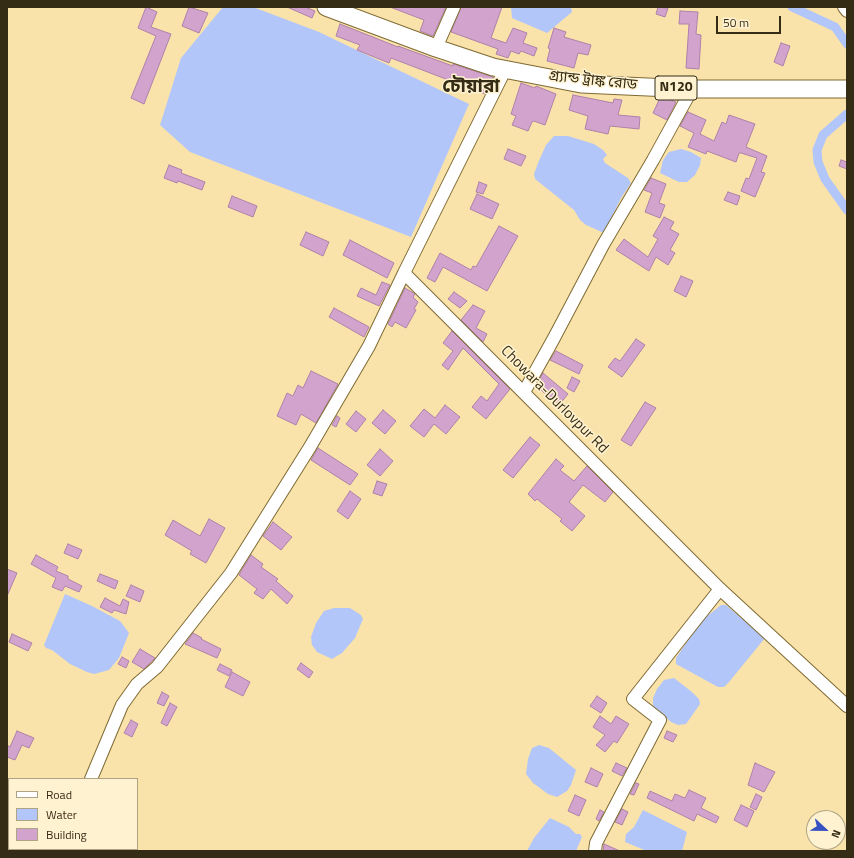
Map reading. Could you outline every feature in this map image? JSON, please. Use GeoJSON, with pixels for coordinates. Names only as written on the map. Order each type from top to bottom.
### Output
{"type":"FeatureCollection","features":[{"type":"Feature","properties":{"kind":"highway","name":"গ্র্যান্ড ট্রাঙ্ক রোড"},"geometry":{"type":"LineString","coordinates":[[326,7],[436,48],[505,70],[581,84],[692,89],[847,89]]}},
{"type":"Feature","properties":{"kind":"street"},"geometry":{"type":"LineString","coordinates":[[436,48],[454,7]]}},
{"type":"Feature","properties":{"kind":"street"},"geometry":{"type":"LineString","coordinates":[[844,7],[847,11]]}},
{"type":"Feature","properties":{"kind":"street"},"geometry":{"type":"LineString","coordinates":[[91,778],[122,706],[137,684],[157,667],[231,573],[314,440],[369,346],[505,70]]}},
{"type":"Feature","properties":{"kind":"street"},"geometry":{"type":"LineString","coordinates":[[524,392],[603,245],[653,160],[692,89]]}},
{"type":"Feature","properties":{"kind":"street","name":"Chowara-Durlovpur Rd"},"geometry":{"type":"LineString","coordinates":[[404,273],[720,589],[847,706]]}},
{"type":"Feature","properties":{"kind":"street"},"geometry":{"type":"LineString","coordinates":[[595,851],[596,843],[660,720],[633,699],[720,589]]}},
{"type":"Feature","properties":{"kind":"water"},"geometry":{"type":"Polygon","coordinates":[[[223,7],[253,7],[319,32],[469,104],[411,237],[190,152],[160,125],[181,58],[223,7]]]}},
{"type":"Feature","properties":{"kind":"water"},"geometry":{"type":"Polygon","coordinates":[[[511,7],[571,7],[572,12],[547,33],[512,18],[511,7]]]}},
{"type":"Feature","properties":{"kind":"water"},"geometry":{"type":"Polygon","coordinates":[[[554,136],[568,136],[594,144],[603,150],[607,155],[603,159],[605,163],[628,178],[631,183],[621,198],[604,233],[586,225],[580,220],[574,210],[535,179],[534,174],[538,163],[546,145],[554,136]]]}},
{"type":"Feature","properties":{"kind":"water"},"geometry":{"type":"Polygon","coordinates":[[[681,149],[691,152],[701,158],[700,165],[695,175],[687,182],[679,182],[660,173],[663,160],[669,152],[681,149]]]}},
{"type":"Feature","properties":{"kind":"water"},"geometry":{"type":"Polygon","coordinates":[[[65,594],[120,621],[129,633],[119,658],[109,670],[94,674],[87,672],[70,664],[52,650],[46,648],[44,645],[65,594]]]}},
{"type":"Feature","properties":{"kind":"water"},"geometry":{"type":"Polygon","coordinates":[[[721,605],[726,605],[765,638],[729,682],[724,687],[718,687],[676,664],[676,658],[701,621],[721,605]]]}},
{"type":"Feature","properties":{"kind":"water"},"geometry":{"type":"Polygon","coordinates":[[[334,608],[350,608],[361,615],[363,619],[355,638],[342,653],[332,659],[317,652],[312,645],[311,637],[316,623],[324,611],[334,608]]]}},
{"type":"Feature","properties":{"kind":"water"},"geometry":{"type":"Polygon","coordinates":[[[674,678],[699,699],[700,704],[686,724],[678,725],[671,722],[653,706],[653,698],[657,689],[664,680],[674,678]]]}},
{"type":"Feature","properties":{"kind":"water"},"geometry":{"type":"Polygon","coordinates":[[[539,745],[549,748],[576,770],[571,785],[567,791],[557,797],[548,794],[533,783],[526,774],[528,759],[532,748],[539,745]]]}},
{"type":"Feature","properties":{"kind":"water"},"geometry":{"type":"Polygon","coordinates":[[[8,784],[8,828],[7,828],[8,784]]]}},
{"type":"Feature","properties":{"kind":"water"},"geometry":{"type":"Polygon","coordinates":[[[643,810],[687,832],[682,851],[647,851],[625,842],[626,834],[634,827],[643,810]]]}},
{"type":"Feature","properties":{"kind":"water"},"geometry":{"type":"Polygon","coordinates":[[[550,818],[569,827],[576,834],[580,834],[582,837],[576,851],[527,851],[534,838],[550,818]]]}},
{"type":"Feature","properties":{"kind":"building"},"geometry":{"type":"Polygon","coordinates":[[[146,7],[157,12],[151,27],[171,34],[144,104],[131,98],[156,36],[138,28],[146,7]]]}},
{"type":"Feature","properties":{"kind":"building"},"geometry":{"type":"Polygon","coordinates":[[[189,7],[208,13],[199,33],[182,26],[189,7]]]}},
{"type":"Feature","properties":{"kind":"building"},"geometry":{"type":"Polygon","coordinates":[[[287,7],[305,7],[315,11],[312,18],[287,7]]]}},
{"type":"Feature","properties":{"kind":"building"},"geometry":{"type":"Polygon","coordinates":[[[390,7],[446,7],[433,36],[420,31],[424,20],[390,7]]]}},
{"type":"Feature","properties":{"kind":"building"},"geometry":{"type":"Polygon","coordinates":[[[461,7],[502,7],[491,38],[506,43],[513,28],[527,33],[523,43],[537,48],[534,56],[521,51],[519,54],[511,51],[508,58],[496,54],[498,49],[451,32],[461,7]]]}},
{"type":"Feature","properties":{"kind":"building"},"geometry":{"type":"Polygon","coordinates":[[[658,7],[668,8],[665,17],[656,14],[658,7]]]}},
{"type":"Feature","properties":{"kind":"building"},"geometry":{"type":"Polygon","coordinates":[[[680,11],[698,12],[696,34],[701,35],[699,69],[686,68],[689,24],[679,24],[680,11]]]}},
{"type":"Feature","properties":{"kind":"building"},"geometry":{"type":"Polygon","coordinates":[[[340,24],[398,47],[453,66],[453,64],[493,77],[485,94],[391,58],[389,63],[357,50],[360,45],[336,36],[340,24]]]}},
{"type":"Feature","properties":{"kind":"building"},"geometry":{"type":"Polygon","coordinates":[[[554,28],[566,32],[564,37],[591,45],[588,55],[578,53],[574,68],[547,61],[550,49],[548,48],[554,28]]]}},
{"type":"Feature","properties":{"kind":"building"},"geometry":{"type":"Polygon","coordinates":[[[781,43],[790,46],[783,66],[774,62],[781,43]]]}},
{"type":"Feature","properties":{"kind":"building"},"geometry":{"type":"Polygon","coordinates":[[[521,83],[535,88],[536,86],[556,94],[545,125],[534,121],[532,122],[528,131],[512,125],[516,116],[511,114],[521,83]]]}},
{"type":"Feature","properties":{"kind":"building"},"geometry":{"type":"Polygon","coordinates":[[[573,95],[613,103],[614,99],[622,100],[618,115],[640,117],[639,129],[610,126],[608,134],[585,129],[588,116],[569,110],[573,95]]]}},
{"type":"Feature","properties":{"kind":"building"},"geometry":{"type":"Polygon","coordinates":[[[660,98],[666,98],[676,102],[667,120],[653,113],[660,98]]]}},
{"type":"Feature","properties":{"kind":"building"},"geometry":{"type":"Polygon","coordinates":[[[688,112],[706,120],[700,134],[714,141],[722,122],[726,124],[729,115],[755,124],[746,147],[767,156],[761,172],[765,173],[755,197],[741,191],[746,178],[749,179],[757,158],[739,153],[736,162],[707,151],[706,154],[688,147],[694,133],[680,126],[688,112]]]}},
{"type":"Feature","properties":{"kind":"building"},"geometry":{"type":"Polygon","coordinates":[[[508,149],[526,156],[521,166],[504,159],[508,149]]]}},
{"type":"Feature","properties":{"kind":"building"},"geometry":{"type":"Polygon","coordinates":[[[841,160],[847,162],[847,169],[839,166],[841,160]]]}},
{"type":"Feature","properties":{"kind":"building"},"geometry":{"type":"Polygon","coordinates":[[[169,165],[182,170],[181,173],[205,182],[202,190],[178,181],[177,183],[164,178],[169,165]]]}},
{"type":"Feature","properties":{"kind":"building"},"geometry":{"type":"Polygon","coordinates":[[[651,178],[666,184],[659,203],[665,205],[660,218],[645,212],[652,193],[644,190],[651,178]]]}},
{"type":"Feature","properties":{"kind":"building"},"geometry":{"type":"Polygon","coordinates":[[[479,182],[487,185],[483,194],[476,192],[479,182]]]}},
{"type":"Feature","properties":{"kind":"building"},"geometry":{"type":"Polygon","coordinates":[[[728,192],[740,196],[737,205],[724,200],[728,192]]]}},
{"type":"Feature","properties":{"kind":"building"},"geometry":{"type":"Polygon","coordinates":[[[477,194],[499,204],[492,219],[470,209],[477,194]]]}},
{"type":"Feature","properties":{"kind":"building"},"geometry":{"type":"Polygon","coordinates":[[[232,196],[257,206],[253,217],[228,207],[232,196]]]}},
{"type":"Feature","properties":{"kind":"building"},"geometry":{"type":"Polygon","coordinates":[[[664,217],[674,222],[670,229],[679,234],[670,250],[675,253],[668,265],[656,257],[649,271],[616,250],[624,239],[648,257],[658,239],[653,236],[664,217]]]}},
{"type":"Feature","properties":{"kind":"building"},"geometry":{"type":"Polygon","coordinates":[[[499,226],[518,236],[487,291],[443,267],[435,282],[427,278],[440,253],[471,270],[473,266],[476,267],[499,226]]]}},
{"type":"Feature","properties":{"kind":"building"},"geometry":{"type":"Polygon","coordinates":[[[306,232],[329,242],[323,256],[300,245],[306,232]]]}},
{"type":"Feature","properties":{"kind":"building"},"geometry":{"type":"Polygon","coordinates":[[[350,240],[394,263],[387,278],[343,255],[350,240]]]}},
{"type":"Feature","properties":{"kind":"building"},"geometry":{"type":"Polygon","coordinates":[[[681,276],[693,281],[686,297],[674,291],[681,276]]]}},
{"type":"Feature","properties":{"kind":"building"},"geometry":{"type":"Polygon","coordinates":[[[382,282],[390,285],[379,306],[357,296],[361,288],[376,295],[382,282]]]}},
{"type":"Feature","properties":{"kind":"building"},"geometry":{"type":"Polygon","coordinates":[[[405,288],[415,294],[413,297],[418,302],[414,309],[416,310],[406,328],[395,322],[392,327],[388,324],[405,288]]]}},
{"type":"Feature","properties":{"kind":"building"},"geometry":{"type":"Polygon","coordinates":[[[454,292],[467,301],[460,308],[448,299],[454,292]]]}},
{"type":"Feature","properties":{"kind":"building"},"geometry":{"type":"Polygon","coordinates":[[[473,305],[485,311],[476,328],[487,334],[483,342],[461,320],[473,305]]]}},
{"type":"Feature","properties":{"kind":"building"},"geometry":{"type":"Polygon","coordinates":[[[334,308],[369,327],[364,337],[329,317],[334,308]]]}},
{"type":"Feature","properties":{"kind":"building"},"geometry":{"type":"Polygon","coordinates":[[[452,331],[510,389],[486,419],[472,407],[481,396],[487,401],[499,384],[463,348],[448,370],[442,365],[453,351],[443,343],[452,331]]]}},
{"type":"Feature","properties":{"kind":"building"},"geometry":{"type":"Polygon","coordinates":[[[636,339],[645,345],[622,377],[608,367],[615,358],[620,361],[636,339]]]}},
{"type":"Feature","properties":{"kind":"building"},"geometry":{"type":"Polygon","coordinates":[[[556,351],[583,365],[579,374],[550,360],[556,351]]]}},
{"type":"Feature","properties":{"kind":"building"},"geometry":{"type":"Polygon","coordinates":[[[311,371],[338,384],[316,423],[301,414],[296,425],[277,416],[287,393],[293,396],[298,385],[303,388],[311,371]]]}},
{"type":"Feature","properties":{"kind":"building"},"geometry":{"type":"Polygon","coordinates":[[[543,373],[568,394],[559,405],[536,386],[543,373]]]}},
{"type":"Feature","properties":{"kind":"building"},"geometry":{"type":"Polygon","coordinates":[[[572,377],[580,381],[574,392],[567,388],[572,377]]]}},
{"type":"Feature","properties":{"kind":"building"},"geometry":{"type":"Polygon","coordinates":[[[645,402],[656,408],[631,446],[621,440],[645,402]]]}},
{"type":"Feature","properties":{"kind":"building"},"geometry":{"type":"Polygon","coordinates":[[[445,405],[460,417],[446,434],[434,424],[424,437],[410,426],[424,409],[435,418],[445,405]]]}},
{"type":"Feature","properties":{"kind":"building"},"geometry":{"type":"Polygon","coordinates":[[[383,410],[396,421],[385,434],[372,423],[383,410]]]}},
{"type":"Feature","properties":{"kind":"building"},"geometry":{"type":"Polygon","coordinates":[[[356,411],[366,419],[356,432],[346,424],[356,411]]]}},
{"type":"Feature","properties":{"kind":"building"},"geometry":{"type":"Polygon","coordinates":[[[337,416],[340,418],[336,427],[332,425],[337,416]]]}},
{"type":"Feature","properties":{"kind":"building"},"geometry":{"type":"Polygon","coordinates":[[[530,437],[540,445],[513,478],[503,470],[530,437]]]}},
{"type":"Feature","properties":{"kind":"building"},"geometry":{"type":"Polygon","coordinates":[[[318,448],[358,474],[350,485],[311,460],[318,448]]]}},
{"type":"Feature","properties":{"kind":"building"},"geometry":{"type":"Polygon","coordinates":[[[380,449],[393,461],[380,476],[367,465],[380,449]]]}},
{"type":"Feature","properties":{"kind":"building"},"geometry":{"type":"Polygon","coordinates":[[[556,459],[564,466],[560,470],[574,481],[587,466],[613,492],[605,502],[583,485],[569,502],[585,516],[572,531],[560,521],[562,519],[537,499],[535,501],[528,494],[556,459]]]}},
{"type":"Feature","properties":{"kind":"building"},"geometry":{"type":"Polygon","coordinates":[[[377,481],[387,484],[382,496],[373,493],[377,481]]]}},
{"type":"Feature","properties":{"kind":"building"},"geometry":{"type":"Polygon","coordinates":[[[350,491],[361,499],[348,519],[337,511],[350,491]]]}},
{"type":"Feature","properties":{"kind":"building"},"geometry":{"type":"Polygon","coordinates":[[[209,519],[225,528],[206,563],[190,554],[192,551],[165,535],[173,520],[200,536],[209,519]]]}},
{"type":"Feature","properties":{"kind":"building"},"geometry":{"type":"Polygon","coordinates":[[[273,522],[292,537],[281,550],[263,536],[273,522]]]}},
{"type":"Feature","properties":{"kind":"building"},"geometry":{"type":"Polygon","coordinates":[[[68,544],[82,550],[78,559],[64,553],[68,544]]]}},
{"type":"Feature","properties":{"kind":"building"},"geometry":{"type":"Polygon","coordinates":[[[36,555],[58,567],[56,571],[68,576],[68,579],[82,586],[79,592],[65,586],[62,591],[52,587],[56,578],[31,564],[36,555]]]}},
{"type":"Feature","properties":{"kind":"building"},"geometry":{"type":"Polygon","coordinates":[[[251,555],[263,564],[261,567],[278,579],[276,581],[293,596],[287,604],[271,589],[263,599],[254,593],[257,589],[239,575],[251,555]]]}},
{"type":"Feature","properties":{"kind":"building"},"geometry":{"type":"Polygon","coordinates":[[[7,569],[17,573],[7,596],[7,569]]]}},
{"type":"Feature","properties":{"kind":"building"},"geometry":{"type":"Polygon","coordinates":[[[100,574],[118,581],[115,589],[97,581],[100,574]]]}},
{"type":"Feature","properties":{"kind":"building"},"geometry":{"type":"Polygon","coordinates":[[[131,585],[144,591],[140,602],[126,596],[131,585]]]}},
{"type":"Feature","properties":{"kind":"building"},"geometry":{"type":"Polygon","coordinates":[[[105,598],[120,606],[123,599],[129,602],[126,614],[114,610],[112,613],[100,607],[105,598]]]}},
{"type":"Feature","properties":{"kind":"building"},"geometry":{"type":"Polygon","coordinates":[[[193,633],[202,638],[201,639],[221,649],[217,658],[185,644],[193,633]]]}},
{"type":"Feature","properties":{"kind":"building"},"geometry":{"type":"Polygon","coordinates":[[[12,634],[32,643],[28,651],[9,642],[12,634]]]}},
{"type":"Feature","properties":{"kind":"building"},"geometry":{"type":"Polygon","coordinates":[[[140,649],[155,658],[144,669],[132,662],[140,649]]]}},
{"type":"Feature","properties":{"kind":"building"},"geometry":{"type":"Polygon","coordinates":[[[122,657],[129,661],[126,668],[118,664],[122,657]]]}},
{"type":"Feature","properties":{"kind":"building"},"geometry":{"type":"Polygon","coordinates":[[[301,663],[313,672],[309,678],[297,669],[301,663]]]}},
{"type":"Feature","properties":{"kind":"building"},"geometry":{"type":"Polygon","coordinates":[[[220,664],[232,670],[229,676],[217,670],[220,664]]]}},
{"type":"Feature","properties":{"kind":"building"},"geometry":{"type":"Polygon","coordinates":[[[232,672],[250,682],[243,696],[225,687],[232,672]]]}},
{"type":"Feature","properties":{"kind":"building"},"geometry":{"type":"Polygon","coordinates":[[[162,692],[169,696],[164,706],[157,703],[162,692]]]}},
{"type":"Feature","properties":{"kind":"building"},"geometry":{"type":"Polygon","coordinates":[[[597,696],[607,703],[601,713],[590,706],[597,696]]]}},
{"type":"Feature","properties":{"kind":"building"},"geometry":{"type":"Polygon","coordinates":[[[170,703],[177,707],[167,726],[161,723],[170,703]]]}},
{"type":"Feature","properties":{"kind":"building"},"geometry":{"type":"Polygon","coordinates":[[[600,716],[611,724],[616,716],[629,724],[617,743],[614,741],[605,752],[596,745],[605,735],[593,727],[600,716]]]}},
{"type":"Feature","properties":{"kind":"building"},"geometry":{"type":"Polygon","coordinates":[[[131,720],[138,724],[132,737],[124,733],[131,720]]]}},
{"type":"Feature","properties":{"kind":"building"},"geometry":{"type":"Polygon","coordinates":[[[17,731],[34,738],[29,748],[22,745],[15,760],[7,757],[7,745],[10,747],[17,731]]]}},
{"type":"Feature","properties":{"kind":"building"},"geometry":{"type":"Polygon","coordinates":[[[667,731],[677,735],[673,742],[664,738],[667,731]]]}},
{"type":"Feature","properties":{"kind":"building"},"geometry":{"type":"Polygon","coordinates":[[[616,763],[627,768],[622,776],[612,771],[616,763]]]}},
{"type":"Feature","properties":{"kind":"building"},"geometry":{"type":"Polygon","coordinates":[[[755,763],[775,772],[764,792],[748,785],[755,763]]]}},
{"type":"Feature","properties":{"kind":"building"},"geometry":{"type":"Polygon","coordinates":[[[591,768],[603,774],[597,787],[585,782],[591,768]]]}},
{"type":"Feature","properties":{"kind":"building"},"geometry":{"type":"Polygon","coordinates":[[[636,783],[639,784],[634,795],[630,794],[636,783]]]}},
{"type":"Feature","properties":{"kind":"building"},"geometry":{"type":"Polygon","coordinates":[[[689,790],[706,798],[701,808],[719,817],[716,823],[697,814],[694,821],[647,798],[650,791],[672,801],[675,794],[685,798],[689,790]]]}},
{"type":"Feature","properties":{"kind":"building"},"geometry":{"type":"Polygon","coordinates":[[[756,794],[762,797],[756,810],[750,807],[756,794]]]}},
{"type":"Feature","properties":{"kind":"building"},"geometry":{"type":"Polygon","coordinates":[[[575,795],[586,800],[579,816],[568,811],[575,795]]]}},
{"type":"Feature","properties":{"kind":"building"},"geometry":{"type":"Polygon","coordinates":[[[741,805],[754,811],[747,827],[734,820],[741,805]]]}},
{"type":"Feature","properties":{"kind":"building"},"geometry":{"type":"Polygon","coordinates":[[[622,809],[628,812],[622,825],[615,822],[622,809]]]}},
{"type":"Feature","properties":{"kind":"building"},"geometry":{"type":"Polygon","coordinates":[[[600,810],[604,812],[599,821],[596,819],[600,810]]]}},
{"type":"Feature","properties":{"kind":"building"},"geometry":{"type":"Polygon","coordinates":[[[604,844],[620,851],[603,851],[604,844]]]}},
{"type":"Feature","properties":{"kind":"waterway"},"geometry":{"type":"LineString","coordinates":[[792,7],[835,27],[847,44]]}},
{"type":"Feature","properties":{"kind":"waterway"},"geometry":{"type":"LineString","coordinates":[[847,114],[823,135],[817,150],[818,162],[825,179],[847,210]]}},
{"type":"Feature","properties":{"kind":"district","name":"চৌয়ারা"},"geometry":{"type":"Point","coordinates":[471,87]}}]}
